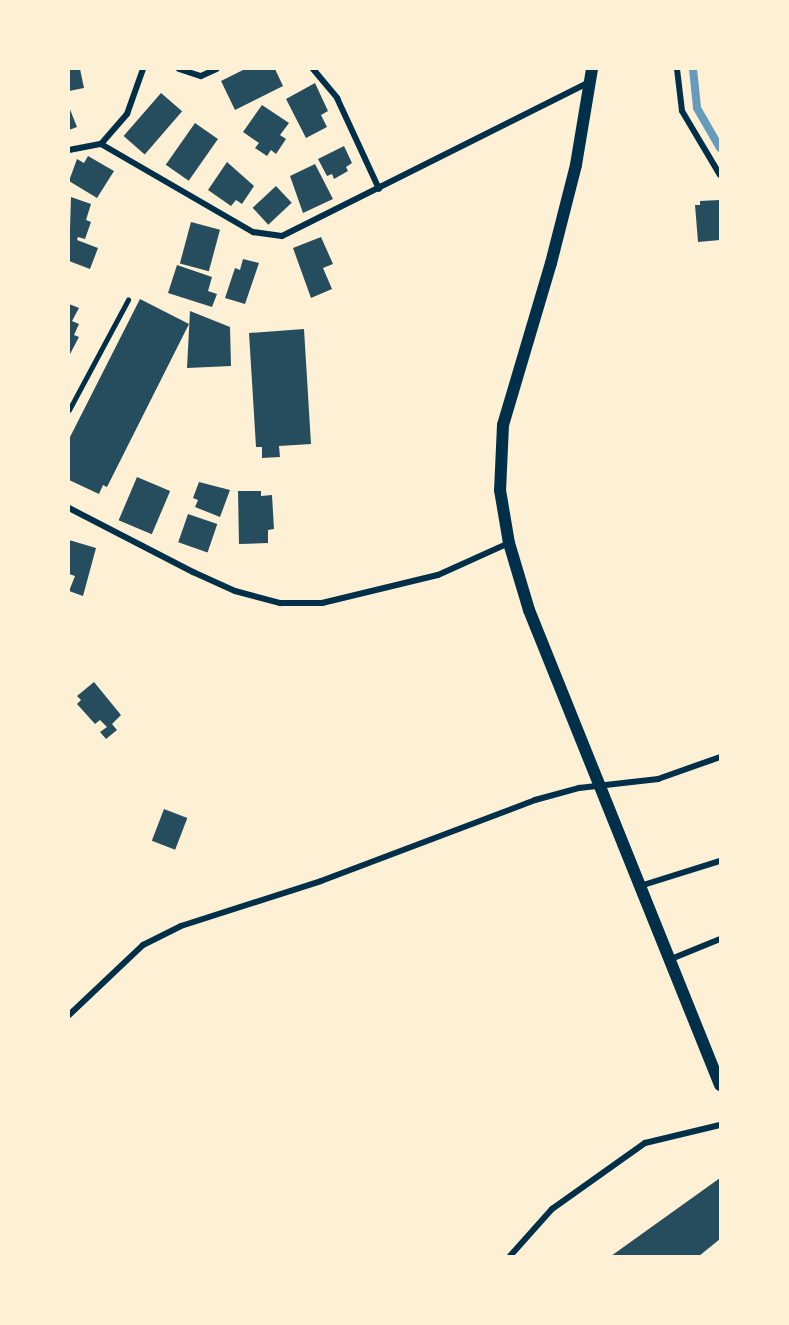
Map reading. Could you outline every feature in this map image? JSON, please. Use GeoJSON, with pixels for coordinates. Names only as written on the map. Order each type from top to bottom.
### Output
{"type":"FeatureCollection","features":[{"type":"Feature","properties":{"kind":"main road"},"geometry":{"type":"LineString","coordinates":[[592,69],[576,165],[551,263],[503,425],[500,490],[509,543],[545,653],[671,959],[720,1085]]}},
{"type":"Feature","properties":{"kind":"street"},"geometry":{"type":"LineString","coordinates":[[69,150],[101,144],[127,114],[143,69]]}},
{"type":"Feature","properties":{"kind":"street"},"geometry":{"type":"LineString","coordinates":[[179,69],[201,76],[217,69]]}},
{"type":"Feature","properties":{"kind":"street"},"geometry":{"type":"LineString","coordinates":[[312,69],[337,98],[379,189]]}},
{"type":"Feature","properties":{"kind":"street"},"geometry":{"type":"LineString","coordinates":[[677,69],[682,111],[720,175]]}},
{"type":"Feature","properties":{"kind":"street"},"geometry":{"type":"LineString","coordinates":[[101,144],[253,232],[282,236],[590,82]]}},
{"type":"Feature","properties":{"kind":"street"},"geometry":{"type":"LineString","coordinates":[[69,508],[214,582],[280,603],[321,603],[438,575],[509,543]]}},
{"type":"Feature","properties":{"kind":"street"},"geometry":{"type":"LineString","coordinates":[[69,1015],[143,945],[181,926],[321,881],[535,800],[600,785],[658,778],[720,757]]}},
{"type":"Feature","properties":{"kind":"street"},"geometry":{"type":"LineString","coordinates":[[640,886],[720,861]]}},
{"type":"Feature","properties":{"kind":"street"},"geometry":{"type":"LineString","coordinates":[[671,959],[720,939]]}},
{"type":"Feature","properties":{"kind":"street"},"geometry":{"type":"LineString","coordinates":[[510,1256],[552,1209],[645,1143],[720,1125]]}},
{"type":"Feature","properties":{"kind":"lane"},"geometry":{"type":"LineString","coordinates":[[69,410],[128,300]]}},
{"type":"Feature","properties":{"kind":"building"},"geometry":{"type":"Polygon","coordinates":[[[69,69],[80,69],[84,88],[69,91],[69,69]]]}},
{"type":"Feature","properties":{"kind":"building"},"geometry":{"type":"Polygon","coordinates":[[[245,69],[275,69],[283,86],[235,110],[221,81],[245,69]]]}},
{"type":"Feature","properties":{"kind":"building"},"geometry":{"type":"Polygon","coordinates":[[[315,83],[328,111],[321,115],[327,127],[306,138],[286,99],[315,83]]]}},
{"type":"Feature","properties":{"kind":"building"},"geometry":{"type":"Polygon","coordinates":[[[161,93],[182,111],[145,154],[124,136],[161,93]]]}},
{"type":"Feature","properties":{"kind":"building"},"geometry":{"type":"Polygon","coordinates":[[[262,105],[289,123],[280,135],[286,139],[276,154],[271,150],[267,156],[255,148],[259,143],[243,132],[262,105]]]}},
{"type":"Feature","properties":{"kind":"building"},"geometry":{"type":"Polygon","coordinates":[[[69,107],[77,127],[69,130],[69,107]]]}},
{"type":"Feature","properties":{"kind":"building"},"geometry":{"type":"Polygon","coordinates":[[[195,123],[218,139],[189,181],[166,165],[195,123]]]}},
{"type":"Feature","properties":{"kind":"building"},"geometry":{"type":"Polygon","coordinates":[[[344,146],[352,163],[346,167],[348,171],[334,179],[332,174],[327,176],[318,159],[344,146]]]}},
{"type":"Feature","properties":{"kind":"building"},"geometry":{"type":"Polygon","coordinates":[[[88,156],[114,171],[97,198],[69,181],[77,159],[84,163],[88,156]]]}},
{"type":"Feature","properties":{"kind":"building"},"geometry":{"type":"Polygon","coordinates":[[[227,162],[254,186],[242,204],[236,200],[231,206],[208,190],[227,162]]]}},
{"type":"Feature","properties":{"kind":"building"},"geometry":{"type":"Polygon","coordinates":[[[315,164],[333,199],[303,213],[290,176],[315,164]]]}},
{"type":"Feature","properties":{"kind":"building"},"geometry":{"type":"Polygon","coordinates":[[[276,186],[292,203],[268,225],[253,208],[276,186]]]}},
{"type":"Feature","properties":{"kind":"building"},"geometry":{"type":"Polygon","coordinates":[[[71,197],[91,204],[86,220],[91,222],[85,239],[78,237],[77,240],[98,248],[90,269],[69,261],[71,197]]]}},
{"type":"Feature","properties":{"kind":"building"},"geometry":{"type":"Polygon","coordinates":[[[720,200],[720,240],[698,242],[695,205],[700,205],[700,201],[720,200]]]}},
{"type":"Feature","properties":{"kind":"building"},"geometry":{"type":"Polygon","coordinates":[[[191,222],[220,230],[209,271],[180,264],[191,222]]]}},
{"type":"Feature","properties":{"kind":"building"},"geometry":{"type":"Polygon","coordinates":[[[321,237],[333,264],[323,268],[332,289],[311,298],[293,248],[321,237]]]}},
{"type":"Feature","properties":{"kind":"building"},"geometry":{"type":"Polygon","coordinates":[[[243,259],[259,263],[245,304],[225,298],[235,268],[240,270],[243,259]]]}},
{"type":"Feature","properties":{"kind":"building"},"geometry":{"type":"Polygon","coordinates":[[[177,265],[212,277],[208,291],[217,294],[212,307],[168,293],[177,265]]]}},
{"type":"Feature","properties":{"kind":"building"},"geometry":{"type":"Polygon","coordinates":[[[140,299],[189,324],[107,487],[103,485],[99,494],[69,480],[69,439],[140,299]]]}},
{"type":"Feature","properties":{"kind":"building"},"geometry":{"type":"Polygon","coordinates":[[[69,304],[79,308],[72,321],[79,324],[74,335],[79,337],[69,356],[69,304]]]}},
{"type":"Feature","properties":{"kind":"building"},"geometry":{"type":"Polygon","coordinates":[[[190,311],[230,327],[231,366],[187,368],[190,311]]]}},
{"type":"Feature","properties":{"kind":"building"},"geometry":{"type":"Polygon","coordinates":[[[304,329],[311,444],[279,446],[280,457],[262,458],[262,447],[256,447],[249,333],[304,329]]]}},
{"type":"Feature","properties":{"kind":"building"},"geometry":{"type":"Polygon","coordinates":[[[137,477],[170,491],[152,534],[119,520],[137,477]]]}},
{"type":"Feature","properties":{"kind":"building"},"geometry":{"type":"Polygon","coordinates":[[[199,482],[230,490],[220,517],[195,507],[198,500],[193,498],[199,482]]]}},
{"type":"Feature","properties":{"kind":"building"},"geometry":{"type":"Polygon","coordinates":[[[238,491],[261,491],[261,496],[272,495],[274,529],[268,530],[268,543],[239,544],[238,491]]]}},
{"type":"Feature","properties":{"kind":"building"},"geometry":{"type":"Polygon","coordinates":[[[188,514],[217,524],[208,552],[178,542],[188,514]]]}},
{"type":"Feature","properties":{"kind":"building"},"geometry":{"type":"Polygon","coordinates":[[[69,540],[96,548],[83,596],[69,591],[75,576],[69,574],[69,540]]]}},
{"type":"Feature","properties":{"kind":"building"},"geometry":{"type":"Polygon","coordinates":[[[94,682],[121,715],[112,724],[117,730],[106,739],[100,732],[107,727],[100,720],[95,724],[77,704],[81,700],[77,696],[94,682]]]}},
{"type":"Feature","properties":{"kind":"building"},"geometry":{"type":"Polygon","coordinates":[[[164,809],[187,818],[175,850],[152,841],[164,809]]]}},
{"type":"Feature","properties":{"kind":"building"},"geometry":{"type":"Polygon","coordinates":[[[720,1178],[720,1239],[699,1256],[611,1256],[720,1178]]]}},
{"type":"Feature","properties":{"kind":"waterway"},"geometry":{"type":"LineString","coordinates":[[693,69],[697,108],[720,148]]}}]}
